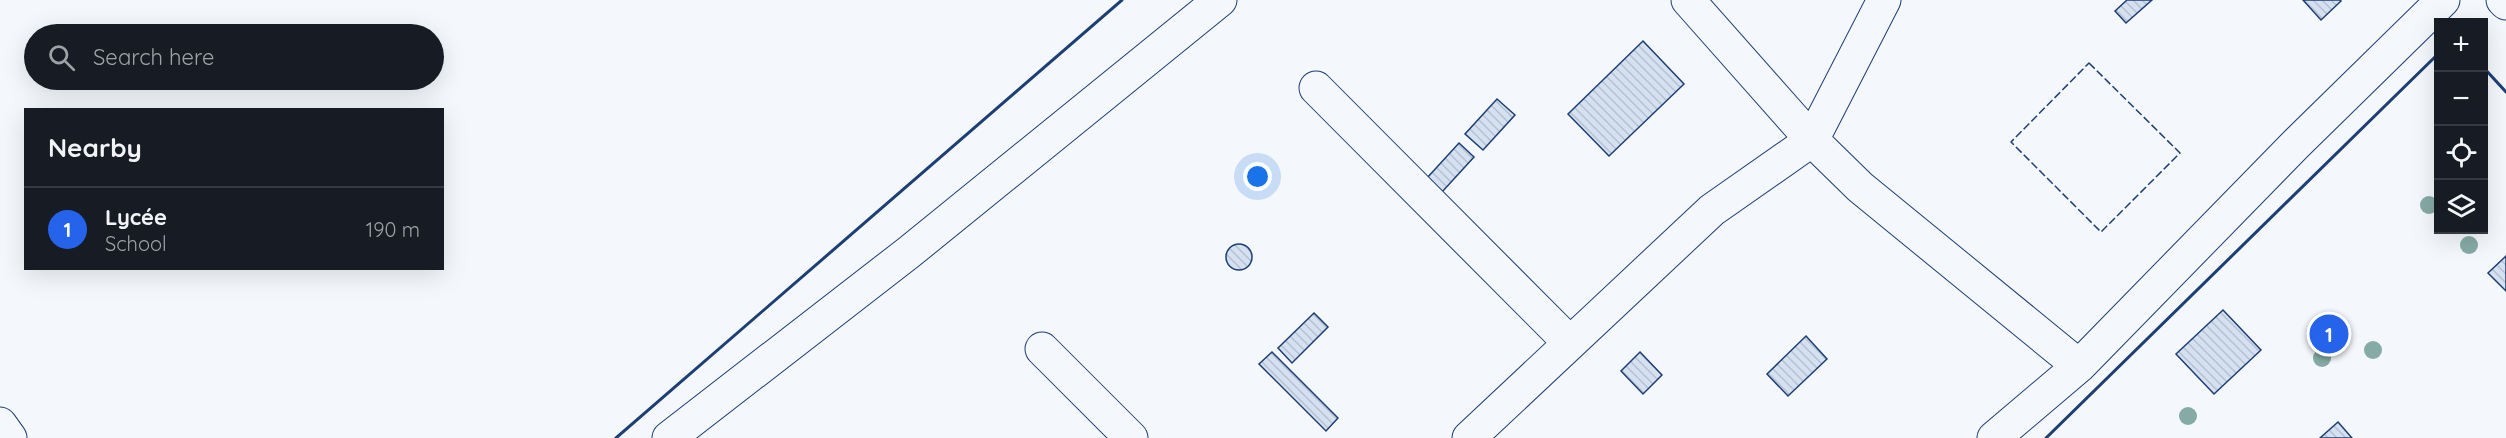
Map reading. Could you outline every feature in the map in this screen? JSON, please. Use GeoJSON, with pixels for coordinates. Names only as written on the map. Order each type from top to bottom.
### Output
{"type":"FeatureCollection","features":[{"type":"Feature","properties":{"kind":"street"},"geometry":{"type":"LineString","coordinates":[[669,438],[908,253],[1220,0]]}},
{"type":"Feature","properties":{"kind":"street"},"geometry":{"type":"LineString","coordinates":[[1688,0],[1812,140],[1860,187],[2079,366]]}},
{"type":"Feature","properties":{"kind":"street"},"geometry":{"type":"LineString","coordinates":[[1469,438],[1712,210],[1812,140],[1884,0]]}},
{"type":"Feature","properties":{"kind":"street"},"geometry":{"type":"LineString","coordinates":[[1994,438],[2079,366],[2296,144],[2443,0]]}},
{"type":"Feature","properties":{"kind":"street"},"geometry":{"type":"LineString","coordinates":[[2503,0],[2506,3]]}},
{"type":"Feature","properties":{"kind":"street"},"geometry":{"type":"LineString","coordinates":[[1316,88],[1570,343]]}},
{"type":"Feature","properties":{"kind":"street"},"geometry":{"type":"LineString","coordinates":[[1042,349],[1131,438]]}},
{"type":"Feature","properties":{"kind":"street"},"geometry":{"type":"LineString","coordinates":[[0,424],[10,438]]}},
{"type":"Feature","properties":{"kind":"building"},"geometry":{"type":"Polygon","coordinates":[[[2127,0],[2152,0],[2126,23],[2115,11],[2127,0]]]}},
{"type":"Feature","properties":{"kind":"building"},"geometry":{"type":"Polygon","coordinates":[[[2303,0],[2340,0],[2341,1],[2321,20],[2303,0]]]}},
{"type":"Feature","properties":{"kind":"building"},"geometry":{"type":"Polygon","coordinates":[[[1643,41],[1684,84],[1609,156],[1568,114],[1643,41]]]}},
{"type":"Feature","properties":{"kind":"building"},"geometry":{"type":"Polygon","coordinates":[[[1497,99],[1515,115],[1483,150],[1465,134],[1497,99]]]}},
{"type":"Feature","properties":{"kind":"building"},"geometry":{"type":"Polygon","coordinates":[[[1459,143],[1474,157],[1442,192],[1427,178],[1459,143]]]}},
{"type":"Feature","properties":{"kind":"building"},"geometry":{"type":"Polygon","coordinates":[[[1239,244],[1248,248],[1252,257],[1248,266],[1239,270],[1230,266],[1226,257],[1230,248],[1239,244]]]}},
{"type":"Feature","properties":{"kind":"building"},"geometry":{"type":"Polygon","coordinates":[[[2506,256],[2506,291],[2488,273],[2506,256]]]}},
{"type":"Feature","properties":{"kind":"building"},"geometry":{"type":"Polygon","coordinates":[[[2223,310],[2261,350],[2214,394],[2176,354],[2223,310]]]}},
{"type":"Feature","properties":{"kind":"building"},"geometry":{"type":"Polygon","coordinates":[[[1314,313],[1328,327],[1292,363],[1278,348],[1314,313]]]}},
{"type":"Feature","properties":{"kind":"building"},"geometry":{"type":"Polygon","coordinates":[[[1806,336],[1827,359],[1788,396],[1767,374],[1806,336]]]}},
{"type":"Feature","properties":{"kind":"building"},"geometry":{"type":"Polygon","coordinates":[[[1272,352],[1338,418],[1326,431],[1259,364],[1272,352]]]}},
{"type":"Feature","properties":{"kind":"building"},"geometry":{"type":"Polygon","coordinates":[[[1640,352],[1662,375],[1643,394],[1621,371],[1640,352]]]}},
{"type":"Feature","properties":{"kind":"building"},"geometry":{"type":"Polygon","coordinates":[[[2338,422],[2352,438],[2320,438],[2338,422]]]}},
{"type":"Feature","properties":{"kind":"fence"},"geometry":{"type":"LineString","coordinates":[[2089,63],[2180,153],[2101,232],[2011,142],[2089,63]]}},
{"type":"Feature","properties":{"kind":"wall"},"geometry":{"type":"LineString","coordinates":[[616,438],[1122,0]]}},
{"type":"Feature","properties":{"kind":"wall"},"geometry":{"type":"LineString","coordinates":[[2046,438],[2434,58]]}},
{"type":"Feature","properties":{"kind":"wall"},"geometry":{"type":"LineString","coordinates":[[2488,72],[2506,92]]}},
{"type":"Feature","properties":{"kind":"place","name":"Lycée"},"geometry":{"type":"Point","coordinates":[2329,334]}}]}
